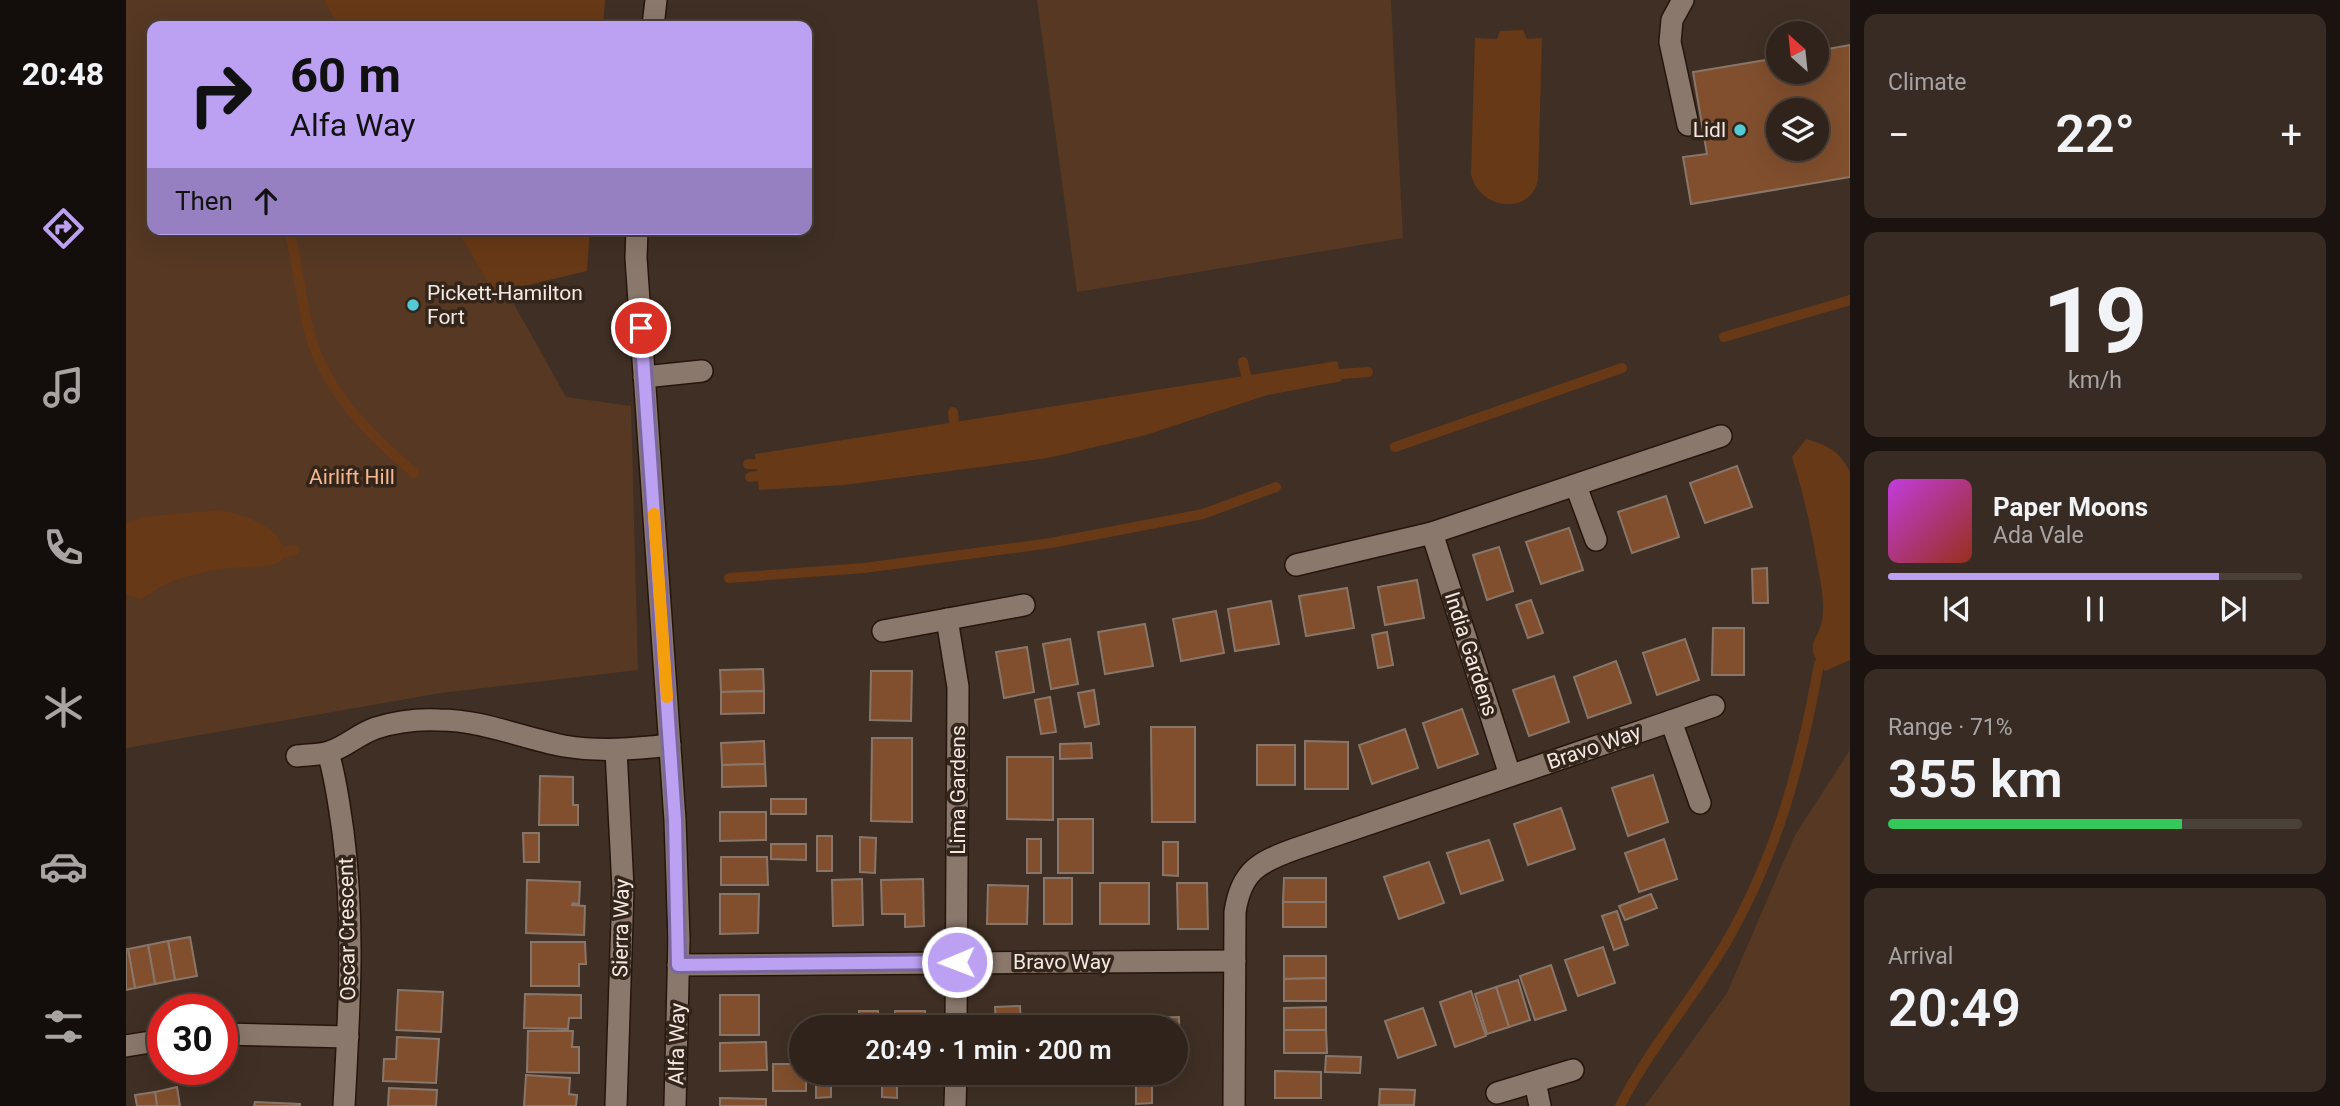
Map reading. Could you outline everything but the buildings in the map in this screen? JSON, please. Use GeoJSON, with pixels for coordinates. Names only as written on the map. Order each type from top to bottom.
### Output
{"type":"FeatureCollection","features":[{"type":"Feature","properties":{"kind":"street"},"geometry":{"type":"LineString","coordinates":[[654,21],[656,0]]}},
{"type":"Feature","properties":{"kind":"street"},"geometry":{"type":"LineString","coordinates":[[1683,0],[1672,20],[1670,42],[1688,125]]}},
{"type":"Feature","properties":{"kind":"street","name":"Alfa Way"},"geometry":{"type":"LineString","coordinates":[[637,235],[636,258],[670,745],[679,939],[676,1106]]}},
{"type":"Feature","properties":{"kind":"street"},"geometry":{"type":"LineString","coordinates":[[644,377],[702,371]]}},
{"type":"Feature","properties":{"kind":"street"},"geometry":{"type":"LineString","coordinates":[[1296,565],[1432,533],[1721,436]]}},
{"type":"Feature","properties":{"kind":"street"},"geometry":{"type":"LineString","coordinates":[[1576,486],[1596,540]]}},
{"type":"Feature","properties":{"kind":"street","name":"India Gardens"},"geometry":{"type":"LineString","coordinates":[[1432,533],[1510,775]]}},
{"type":"Feature","properties":{"kind":"street"},"geometry":{"type":"LineString","coordinates":[[883,631],[1024,605]]}},
{"type":"Feature","properties":{"kind":"street","name":"Lima Gardens"},"geometry":{"type":"LineString","coordinates":[[947,619],[958,687],[956,1015]]}},
{"type":"Feature","properties":{"kind":"street","name":"Bravo Way"},"geometry":{"type":"LineString","coordinates":[[1234,1106],[1237,899],[1247,875],[1256,867],[1294,849],[1714,706]]}},
{"type":"Feature","properties":{"kind":"street"},"geometry":{"type":"LineString","coordinates":[[297,756],[328,753],[354,737],[377,728],[438,719],[502,728],[565,746],[617,750],[670,745]]}},
{"type":"Feature","properties":{"kind":"street"},"geometry":{"type":"LineString","coordinates":[[1671,721],[1700,803]]}},
{"type":"Feature","properties":{"kind":"street","name":"Sierra Way"},"geometry":{"type":"LineString","coordinates":[[616,1106],[623,888],[617,750]]}},
{"type":"Feature","properties":{"kind":"street","name":"Oscar Crescent"},"geometry":{"type":"LineString","coordinates":[[328,753],[339,805],[350,909],[351,974],[344,1106]]}},
{"type":"Feature","properties":{"kind":"street","name":"Bravo Way"},"geometry":{"type":"LineString","coordinates":[[678,965],[1235,961]]}},
{"type":"Feature","properties":{"kind":"street"},"geometry":{"type":"LineString","coordinates":[[238,1034],[348,1037]]}},
{"type":"Feature","properties":{"kind":"street"},"geometry":{"type":"LineString","coordinates":[[126,1046],[147,1043]]}},
{"type":"Feature","properties":{"kind":"street"},"geometry":{"type":"LineString","coordinates":[[1497,1093],[1573,1070]]}},
{"type":"Feature","properties":{"kind":"street"},"geometry":{"type":"LineString","coordinates":[[1535,1082],[1540,1106]]}},
{"type":"Feature","properties":{"kind":"street"},"geometry":{"type":"LineString","coordinates":[[955,1106],[956,1085]]}},
{"type":"Feature","properties":{"kind":"green space","name":"Airlift Hill"},"geometry":{"type":"Polygon","coordinates":[[[126,0],[326,0],[340,21],[147,21],[147,235],[475,235],[566,397],[631,406],[638,670],[441,693],[126,748],[126,0]]]}},
{"type":"Feature","properties":{"kind":"green space"},"geometry":{"type":"Polygon","coordinates":[[[1037,0],[1391,0],[1403,238],[1077,292],[1037,0]]]}},
{"type":"Feature","properties":{"kind":"green space"},"geometry":{"type":"Polygon","coordinates":[[[1850,750],[1850,1106],[1645,1106],[1727,993],[1795,835],[1850,750]]]}},
{"type":"Feature","properties":{"kind":"shaded area"},"geometry":{"type":"Polygon","coordinates":[[[324,0],[605,0],[603,21],[336,21],[324,0]]]}},
{"type":"Feature","properties":{"kind":"shaded area"},"geometry":{"type":"Polygon","coordinates":[[[1523,30],[1527,39],[1542,38],[1538,180],[1533,192],[1525,200],[1504,204],[1483,195],[1471,174],[1475,38],[1497,39],[1500,31],[1523,30]]]}},
{"type":"Feature","properties":{"kind":"shaded area"},"geometry":{"type":"Polygon","coordinates":[[[460,235],[590,235],[587,271],[494,293],[460,235]]]}},
{"type":"Feature","properties":{"kind":"shaded area"},"geometry":{"type":"Polygon","coordinates":[[[1337,361],[1342,381],[1267,395],[1146,435],[1048,458],[844,485],[759,490],[755,454],[1337,361]]]}},
{"type":"Feature","properties":{"kind":"shaded area"},"geometry":{"type":"Polygon","coordinates":[[[1806,439],[1832,450],[1850,472],[1850,660],[1825,671],[1817,661],[1813,647],[1822,622],[1822,588],[1792,457],[1806,439]]]}},
{"type":"Feature","properties":{"kind":"shaded area"},"geometry":{"type":"Polygon","coordinates":[[[220,510],[252,519],[272,532],[283,549],[283,560],[270,565],[194,575],[164,585],[140,599],[126,594],[126,524],[142,517],[220,510]]]}},
{"type":"Feature","properties":{"kind":"waterway"},"geometry":{"type":"LineString","coordinates":[[290,235],[309,331],[326,373],[337,392],[365,427],[414,473]]}},
{"type":"Feature","properties":{"kind":"waterway"},"geometry":{"type":"LineString","coordinates":[[1724,337],[1850,300]]}},
{"type":"Feature","properties":{"kind":"waterway"},"geometry":{"type":"LineString","coordinates":[[1243,362],[1246,375]]}},
{"type":"Feature","properties":{"kind":"waterway"},"geometry":{"type":"LineString","coordinates":[[1395,447],[1622,368]]}},
{"type":"Feature","properties":{"kind":"waterway"},"geometry":{"type":"LineString","coordinates":[[1340,374],[1368,372]]}},
{"type":"Feature","properties":{"kind":"waterway"},"geometry":{"type":"LineString","coordinates":[[953,412],[954,422]]}},
{"type":"Feature","properties":{"kind":"waterway"},"geometry":{"type":"LineString","coordinates":[[748,464],[756,464]]}},
{"type":"Feature","properties":{"kind":"waterway"},"geometry":{"type":"LineString","coordinates":[[750,477],[757,476]]}},
{"type":"Feature","properties":{"kind":"waterway"},"geometry":{"type":"LineString","coordinates":[[729,578],[864,568],[1051,543],[1203,514],[1276,487]]}},
{"type":"Feature","properties":{"kind":"waterway"},"geometry":{"type":"LineString","coordinates":[[285,552],[294,550]]}},
{"type":"Feature","properties":{"kind":"waterway"},"geometry":{"type":"LineString","coordinates":[[1620,1106],[1645,1063],[1701,983],[1745,908],[1774,841],[1785,807],[1804,737],[1819,664]]}},
{"type":"Feature","properties":{"kind":"slow traffic"},"geometry":{"type":"LineString","coordinates":[[654,514],[667,697]]}},
{"type":"Feature","properties":{"kind":"place","name":"Lidl"},"geometry":{"type":"Point","coordinates":[1740,130]}},
{"type":"Feature","properties":{"kind":"place","name":"Pickett-Hamilton Fort"},"geometry":{"type":"Point","coordinates":[413,305]}},
{"type":"Feature","properties":{"kind":"route"},"geometry":{"type":"LineString","coordinates":[[641,328],[675,820],[678,965],[957,962]]}}]}
